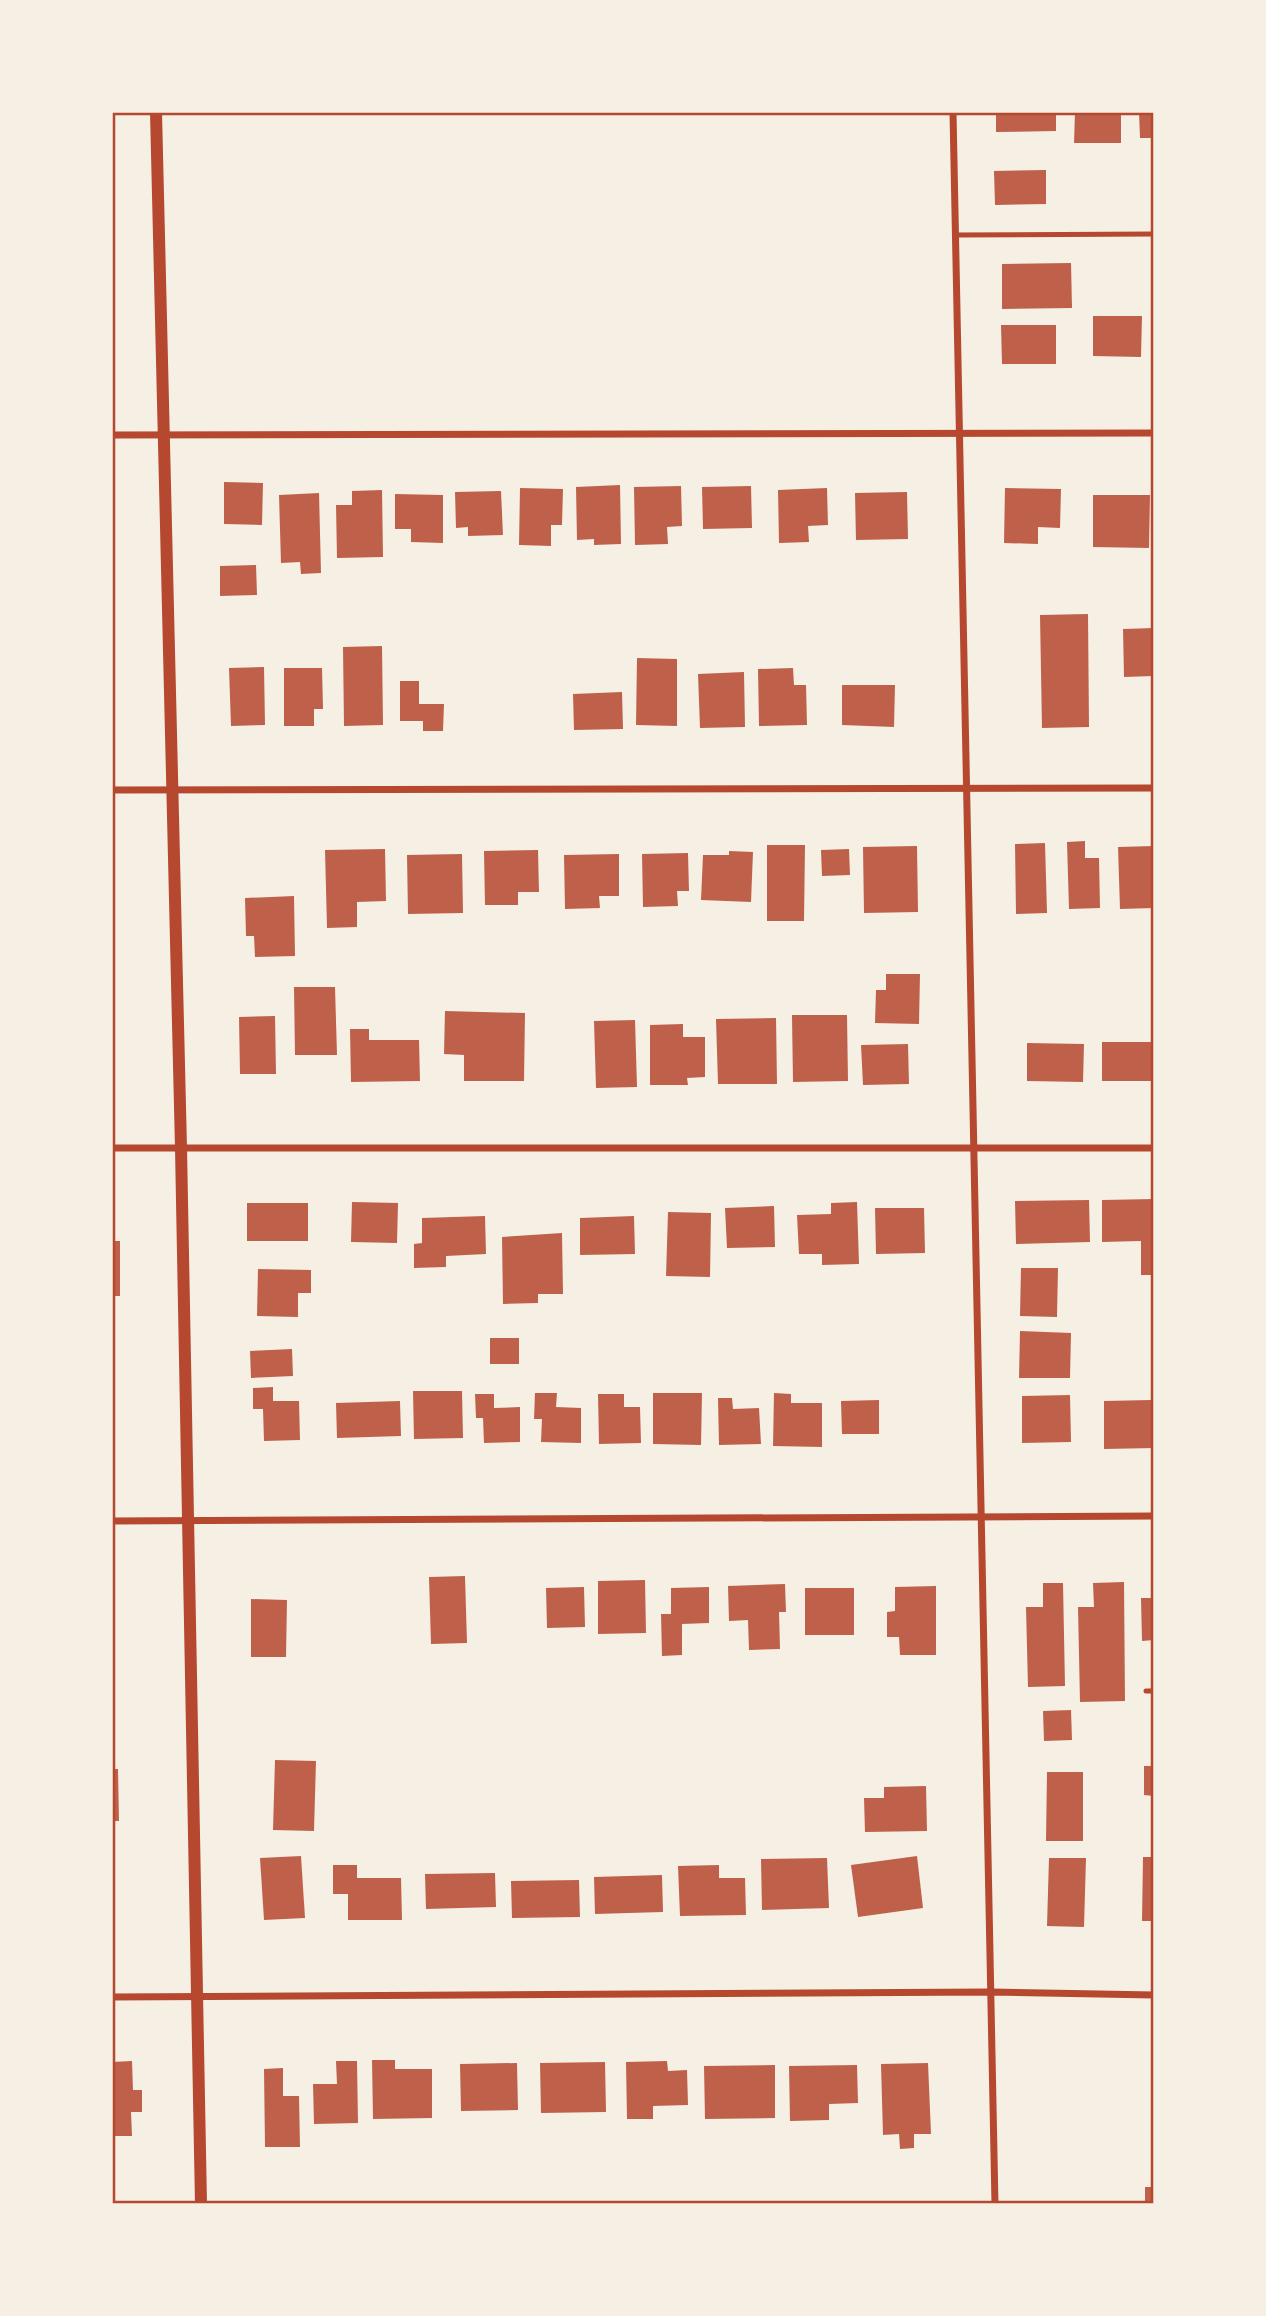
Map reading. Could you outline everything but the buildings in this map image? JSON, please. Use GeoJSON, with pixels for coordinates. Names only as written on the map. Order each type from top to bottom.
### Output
{"type":"FeatureCollection","features":[{"type":"Feature","properties":{"kind":"street"},"geometry":{"type":"LineString","coordinates":[[156,112],[181,1148],[201,2204]]}},
{"type":"Feature","properties":{"kind":"street"},"geometry":{"type":"LineString","coordinates":[[953,112],[957,432],[995,2204]]}},
{"type":"Feature","properties":{"kind":"street"},"geometry":{"type":"LineString","coordinates":[[112,435],[1154,433]]}},
{"type":"Feature","properties":{"kind":"street"},"geometry":{"type":"LineString","coordinates":[[112,790],[1154,788]]}},
{"type":"Feature","properties":{"kind":"street"},"geometry":{"type":"LineString","coordinates":[[112,1149],[1154,1147]]}},
{"type":"Feature","properties":{"kind":"street"},"geometry":{"type":"LineString","coordinates":[[112,1521],[1154,1516]]}},
{"type":"Feature","properties":{"kind":"street"},"geometry":{"type":"LineString","coordinates":[[112,1997],[991,1992],[1154,1995]]}},
{"type":"Feature","properties":{"kind":"lane"},"geometry":{"type":"LineString","coordinates":[[955,235],[1154,234]]}},
{"type":"Feature","properties":{"kind":"lane"},"geometry":{"type":"LineString","coordinates":[[1146,1691],[1154,1691]]}}]}
